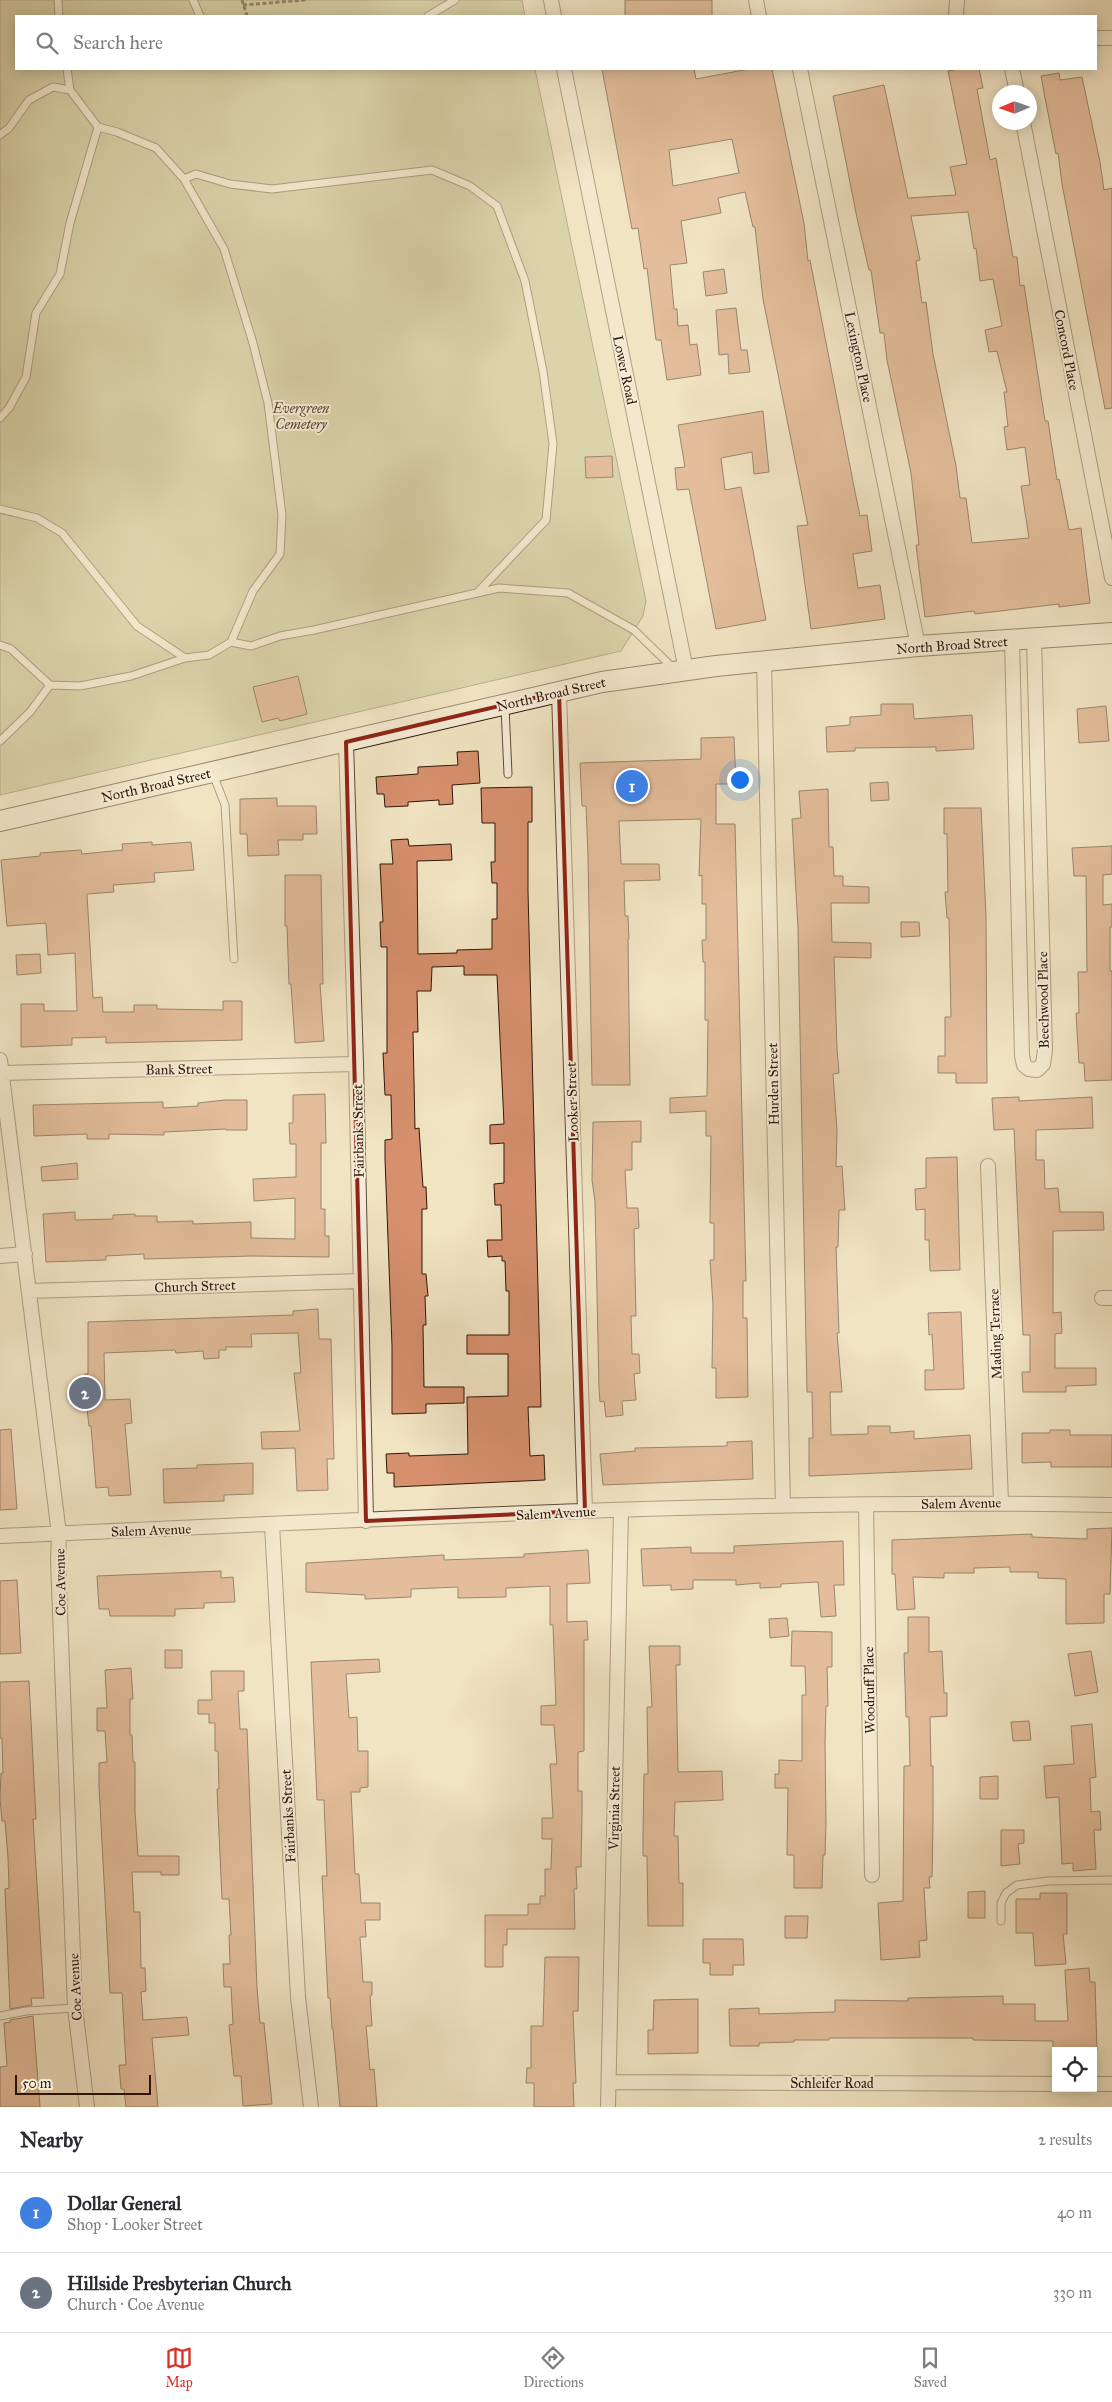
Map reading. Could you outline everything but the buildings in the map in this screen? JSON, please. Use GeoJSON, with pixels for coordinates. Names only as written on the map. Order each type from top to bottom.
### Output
{"type":"FeatureCollection","features":[{"type":"Feature","properties":{"kind":"main road","name":"North Broad Street"},"geometry":{"type":"LineString","coordinates":[[0,821],[602,682],[682,671],[918,646],[1112,633]]}},
{"type":"Feature","properties":{"kind":"street"},"geometry":{"type":"LineString","coordinates":[[551,0],[554,15]]}},
{"type":"Feature","properties":{"kind":"street"},"geometry":{"type":"LineString","coordinates":[[756,0],[759,15]]}},
{"type":"Feature","properties":{"kind":"street"},"geometry":{"type":"LineString","coordinates":[[956,15],[957,0]]}},
{"type":"Feature","properties":{"kind":"street"},"geometry":{"type":"LineString","coordinates":[[1097,38],[1112,38]]}},
{"type":"Feature","properties":{"kind":"street","name":"Lower Road"},"geometry":{"type":"LineString","coordinates":[[564,70],[682,671]]}},
{"type":"Feature","properties":{"kind":"street","name":"Lexington Place"},"geometry":{"type":"LineString","coordinates":[[800,70],[918,646]]}},
{"type":"Feature","properties":{"kind":"street"},"geometry":{"type":"LineString","coordinates":[[1012,70],[1015,85]]}},
{"type":"Feature","properties":{"kind":"street","name":"Concord Place"},"geometry":{"type":"LineString","coordinates":[[1025,130],[1112,578]]}},
{"type":"Feature","properties":{"kind":"street","name":"Beechwood Place"},"geometry":{"type":"LineString","coordinates":[[1012,640],[1022,1056],[1024,1065],[1029,1069],[1037,1070],[1043,1064],[1045,1050],[1034,638]]}},
{"type":"Feature","properties":{"kind":"street","name":"Hurden Street"},"geometry":{"type":"LineString","coordinates":[[764,662],[783,1506]]}},
{"type":"Feature","properties":{"kind":"street","name":"Looker Street"},"geometry":{"type":"LineString","coordinates":[[559,692],[585,1512]]}},
{"type":"Feature","properties":{"kind":"street","name":"Fairbanks Street"},"geometry":{"type":"LineString","coordinates":[[346,742],[356,1064],[366,1521]]}},
{"type":"Feature","properties":{"kind":"street"},"geometry":{"type":"LineString","coordinates":[[1016,797],[1038,797]]}},
{"type":"Feature","properties":{"kind":"street"},"geometry":{"type":"LineString","coordinates":[[1019,933],[1041,932]]}},
{"type":"Feature","properties":{"kind":"street","name":"Bank Street"},"geometry":{"type":"LineString","coordinates":[[1,1067],[356,1064]]}},
{"type":"Feature","properties":{"kind":"street","name":"Coe Avenue"},"geometry":{"type":"LineString","coordinates":[[1,1067],[59,1534],[58,1560],[75,2008],[87,2107]]}},
{"type":"Feature","properties":{"kind":"street","name":"Mading Terrace"},"geometry":{"type":"LineString","coordinates":[[988,1166],[1001,1502]]}},
{"type":"Feature","properties":{"kind":"street"},"geometry":{"type":"LineString","coordinates":[[0,1256],[24,1254]]}},
{"type":"Feature","properties":{"kind":"street","name":"Church Street"},"geometry":{"type":"LineString","coordinates":[[29,1291],[361,1281]]}},
{"type":"Feature","properties":{"kind":"street","name":"Salem Avenue"},"geometry":{"type":"LineString","coordinates":[[0,1536],[621,1510],[1001,1502],[1112,1504]]}},
{"type":"Feature","properties":{"kind":"street","name":"Woodruff Place"},"geometry":{"type":"LineString","coordinates":[[866,1505],[872,1875]]}},
{"type":"Feature","properties":{"kind":"street","name":"Virginia Street"},"geometry":{"type":"LineString","coordinates":[[608,2107],[621,1510]]}},
{"type":"Feature","properties":{"kind":"street","name":"Fairbanks Street"},"geometry":{"type":"LineString","coordinates":[[272,1525],[298,1997],[311,2107]]}},
{"type":"Feature","properties":{"kind":"street","name":"Schleifer Road"},"geometry":{"type":"LineString","coordinates":[[608,2082],[1052,2084]]}},
{"type":"Feature","properties":{"kind":"street"},"geometry":{"type":"LineString","coordinates":[[1097,2084],[1112,2084]]}},
{"type":"Feature","properties":{"kind":"lane"},"geometry":{"type":"LineString","coordinates":[[58,0],[60,15]]}},
{"type":"Feature","properties":{"kind":"lane"},"geometry":{"type":"LineString","coordinates":[[193,0],[200,15]]}},
{"type":"Feature","properties":{"kind":"lane"},"geometry":{"type":"LineString","coordinates":[[430,15],[455,0]]}},
{"type":"Feature","properties":{"kind":"lane"},"geometry":{"type":"LineString","coordinates":[[0,646],[11,649],[50,685],[80,686],[131,676],[185,658],[209,655],[231,642],[253,591],[280,554],[282,515],[268,404],[253,343],[224,249],[184,179],[156,148],[98,127],[70,90],[66,70]]}},
{"type":"Feature","properties":{"kind":"lane"},"geometry":{"type":"LineString","coordinates":[[0,135],[8,128],[29,100],[54,87],[70,90]]}},
{"type":"Feature","properties":{"kind":"lane"},"geometry":{"type":"LineString","coordinates":[[0,418],[9,408],[26,377],[36,313],[60,274],[70,223],[98,127]]}},
{"type":"Feature","properties":{"kind":"lane"},"geometry":{"type":"LineString","coordinates":[[184,179],[196,174],[230,184],[272,189],[432,170],[470,186],[497,206],[525,281],[543,371],[553,444],[546,520],[477,593]]}},
{"type":"Feature","properties":{"kind":"lane"},"geometry":{"type":"LineString","coordinates":[[0,509],[37,518],[62,533],[137,626],[185,658]]}},
{"type":"Feature","properties":{"kind":"lane"},"geometry":{"type":"LineString","coordinates":[[231,642],[251,646],[280,636],[499,588],[568,592],[634,630],[682,671]]}},
{"type":"Feature","properties":{"kind":"lane"},"geometry":{"type":"LineString","coordinates":[[0,741],[30,712],[50,685]]}},
{"type":"Feature","properties":{"kind":"lane"},"geometry":{"type":"LineString","coordinates":[[505,704],[508,774]]}},
{"type":"Feature","properties":{"kind":"lane"},"geometry":{"type":"LineString","coordinates":[[212,772],[225,805],[234,959]]}},
{"type":"Feature","properties":{"kind":"lane"},"geometry":{"type":"LineString","coordinates":[[1001,1921],[1001,1903],[1006,1893],[1017,1884],[1048,1881],[1112,1880]]}},
{"type":"Feature","properties":{"kind":"lane"},"geometry":{"type":"LineString","coordinates":[[0,2016],[26,2011],[75,2008]]}},
{"type":"Feature","properties":{"kind":"path"},"geometry":{"type":"LineString","coordinates":[[242,0],[247,15]]}},
{"type":"Feature","properties":{"kind":"path"},"geometry":{"type":"LineString","coordinates":[[243,5],[306,0]]}},
{"type":"Feature","properties":{"kind":"highlighted area"},"geometry":{"type":"Polygon","coordinates":[[[559,692],[585,1511],[366,1521],[346,742],[559,692]]]}},
{"type":"Feature","properties":{"kind":"green space","name":"Evergreen Cemetery"},"geometry":{"type":"Polygon","coordinates":[[[0,0],[522,0],[525,15],[15,15],[15,70],[535,70],[646,601],[643,616],[621,651],[0,795],[0,0]]]}},
{"type":"Feature","properties":{"kind":"place","name":"Dollar General"},"geometry":{"type":"Point","coordinates":[632,786]}},
{"type":"Feature","properties":{"kind":"place","name":"Hillside Presbyterian Church"},"geometry":{"type":"Point","coordinates":[85,1393]}}]}
